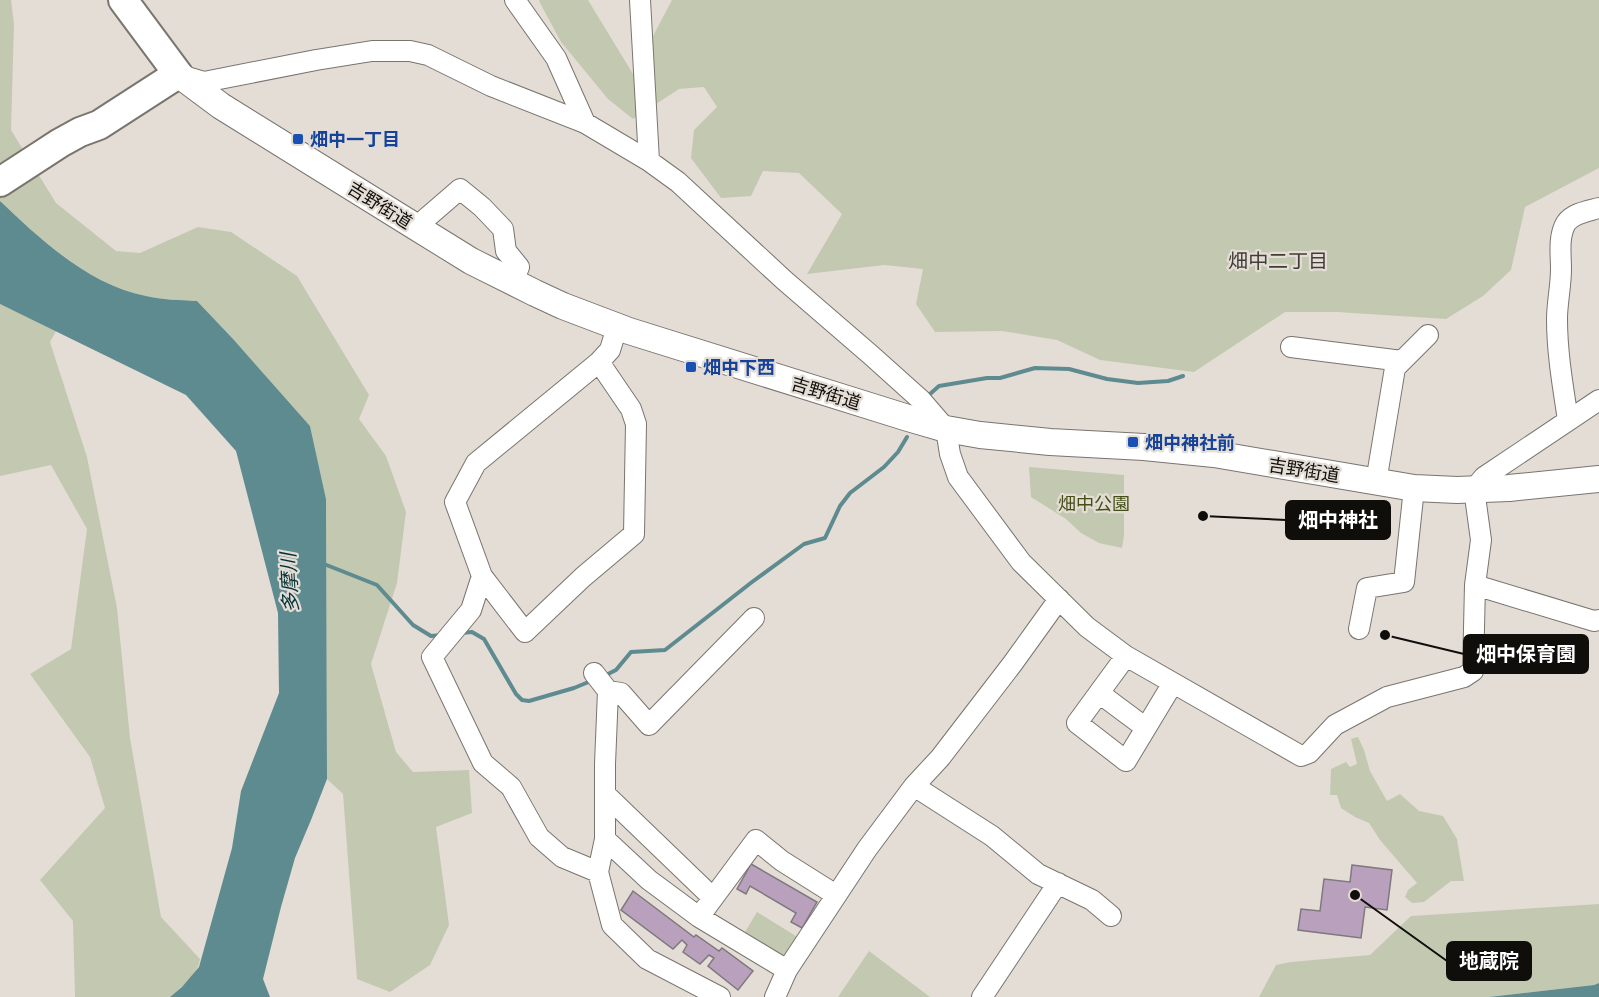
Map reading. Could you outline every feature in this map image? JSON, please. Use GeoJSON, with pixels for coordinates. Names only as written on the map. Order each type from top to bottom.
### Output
{"type":"FeatureCollection","features":[{"type":"Feature","properties":{"kind":"highway","name":"吉野街道"},"geometry":{"type":"LineString","coordinates":[[123,0],[178,74]]}},
{"type":"Feature","properties":{"kind":"highway"},"geometry":{"type":"LineString","coordinates":[[0,196],[80,132],[99,125],[178,74]]}},
{"type":"Feature","properties":{"kind":"highway"},"geometry":{"type":"LineString","coordinates":[[0,182],[35,166]]}},
{"type":"Feature","properties":{"kind":"main road","name":"吉野街道"},"geometry":{"type":"LineString","coordinates":[[178,74],[221,106],[471,261],[563,306],[617,327],[946,429],[980,435],[1214,454],[1414,488],[1509,488],[1599,479]]}},
{"type":"Feature","properties":{"kind":"street"},"geometry":{"type":"LineString","coordinates":[[515,0],[556,58],[585,123]]}},
{"type":"Feature","properties":{"kind":"street"},"geometry":{"type":"LineString","coordinates":[[640,0],[649,161]]}},
{"type":"Feature","properties":{"kind":"street"},"geometry":{"type":"LineString","coordinates":[[178,74],[204,82],[372,51],[410,51],[428,55],[491,86],[585,123],[649,161],[678,182],[784,280],[921,400],[946,429],[950,454],[958,477],[1021,562],[1087,627],[1126,656],[1301,756],[1309,753],[1335,725],[1387,697],[1464,676],[1473,671],[1476,585],[1481,540],[1474,489],[1484,477],[1599,400]]}},
{"type":"Feature","properties":{"kind":"street"},"geometry":{"type":"LineString","coordinates":[[416,227],[460,189],[483,207],[503,229],[506,251],[519,267],[513,282]]}},
{"type":"Feature","properties":{"kind":"street"},"geometry":{"type":"LineString","coordinates":[[1568,420],[1560,367],[1557,318],[1561,268],[1560,245],[1566,224],[1571,218],[1599,207]]}},
{"type":"Feature","properties":{"kind":"street"},"geometry":{"type":"LineString","coordinates":[[599,362],[631,409],[636,424],[634,534],[583,577],[525,632],[482,576],[454,502],[476,463],[599,362],[609,350],[617,327]]}},
{"type":"Feature","properties":{"kind":"street"},"geometry":{"type":"LineString","coordinates":[[1376,482],[1395,368],[1428,335]]}},
{"type":"Feature","properties":{"kind":"street"},"geometry":{"type":"LineString","coordinates":[[1291,347],[1402,361]]}},
{"type":"Feature","properties":{"kind":"street"},"geometry":{"type":"LineString","coordinates":[[1359,629],[1366,588],[1404,582],[1414,488]]}},
{"type":"Feature","properties":{"kind":"street"},"geometry":{"type":"LineString","coordinates":[[482,576],[471,610],[432,657],[483,763],[511,787],[539,837],[562,857],[598,872]]}},
{"type":"Feature","properties":{"kind":"street"},"geometry":{"type":"LineString","coordinates":[[1476,585],[1594,621],[1599,620]]}},
{"type":"Feature","properties":{"kind":"street"},"geometry":{"type":"LineString","coordinates":[[776,997],[787,970],[867,849],[1013,663],[1059,599]]}},
{"type":"Feature","properties":{"kind":"street"},"geometry":{"type":"LineString","coordinates":[[608,691],[621,693],[649,725],[754,618]]}},
{"type":"Feature","properties":{"kind":"street"},"geometry":{"type":"LineString","coordinates":[[1126,656],[1077,723],[1126,760],[1173,683]]}},
{"type":"Feature","properties":{"kind":"street"},"geometry":{"type":"LineString","coordinates":[[594,673],[608,691],[604,794],[605,839],[598,872],[612,925],[647,959],[720,997]]}},
{"type":"Feature","properties":{"kind":"street"},"geometry":{"type":"LineString","coordinates":[[1099,693],[1146,728]]}},
{"type":"Feature","properties":{"kind":"street"},"geometry":{"type":"LineString","coordinates":[[915,786],[993,836],[1038,874],[1092,900],[1111,916]]}},
{"type":"Feature","properties":{"kind":"street"},"geometry":{"type":"LineString","coordinates":[[604,794],[712,898]]}},
{"type":"Feature","properties":{"kind":"street"},"geometry":{"type":"LineString","coordinates":[[605,839],[649,880],[699,917],[787,970]]}},
{"type":"Feature","properties":{"kind":"street"},"geometry":{"type":"LineString","coordinates":[[699,917],[756,840],[782,861],[836,895]]}},
{"type":"Feature","properties":{"kind":"street"},"geometry":{"type":"LineString","coordinates":[[982,997],[1058,883]]}},
{"type":"Feature","properties":{"kind":"green space"},"geometry":{"type":"Polygon","coordinates":[[[0,0],[11,0],[14,24],[11,130],[56,203],[116,251],[140,253],[198,227],[231,232],[297,276],[369,395],[359,419],[386,456],[406,512],[397,583],[371,664],[396,752],[413,772],[469,770],[472,813],[436,827],[449,925],[430,965],[390,992],[357,979],[343,794],[327,779],[326,499],[310,426],[197,301],[152,297],[105,282],[67,259],[0,201],[0,0]]]}},
{"type":"Feature","properties":{"kind":"green space"},"geometry":{"type":"Polygon","coordinates":[[[540,0],[588,0],[633,74],[672,0],[1599,0],[1599,168],[1525,207],[1511,270],[1483,296],[1446,319],[1337,312],[1285,312],[1194,372],[1100,360],[1057,340],[1002,331],[935,332],[916,304],[923,269],[884,265],[807,274],[842,214],[799,173],[763,171],[751,196],[721,198],[691,158],[694,130],[717,107],[704,87],[679,89],[633,119],[608,99],[561,42],[540,0]]]}},
{"type":"Feature","properties":{"kind":"green space"},"geometry":{"type":"Polygon","coordinates":[[[0,304],[56,331],[50,342],[87,457],[117,608],[130,738],[161,917],[200,959],[193,975],[170,997],[75,997],[73,921],[40,880],[105,808],[90,757],[30,674],[71,649],[87,529],[51,465],[0,476],[0,304]]]}},
{"type":"Feature","properties":{"kind":"green space","name":"畑中公園"},"geometry":{"type":"Polygon","coordinates":[[[1029,467],[1124,475],[1122,548],[1099,543],[1081,533],[1066,519],[1031,497],[1029,467]]]}},
{"type":"Feature","properties":{"kind":"green space"},"geometry":{"type":"Polygon","coordinates":[[[1358,737],[1370,771],[1387,801],[1400,794],[1419,811],[1443,816],[1457,839],[1464,881],[1451,881],[1424,902],[1412,903],[1405,897],[1408,890],[1417,883],[1380,840],[1369,823],[1341,808],[1337,795],[1330,795],[1331,769],[1346,762],[1350,767],[1357,764],[1351,739],[1358,737]]]}},
{"type":"Feature","properties":{"kind":"green space"},"geometry":{"type":"Polygon","coordinates":[[[1599,904],[1599,983],[1594,985],[1489,997],[1259,997],[1276,965],[1370,955],[1411,916],[1599,904]]]}},
{"type":"Feature","properties":{"kind":"green space"},"geometry":{"type":"Polygon","coordinates":[[[757,912],[799,938],[784,962],[742,937],[757,912]]]}},
{"type":"Feature","properties":{"kind":"green space"},"geometry":{"type":"Polygon","coordinates":[[[869,951],[930,997],[838,997],[869,951]]]}},
{"type":"Feature","properties":{"kind":"water","name":"多摩川"},"geometry":{"type":"Polygon","coordinates":[[[0,201],[67,259],[105,282],[152,297],[197,301],[310,426],[326,499],[327,779],[295,858],[281,907],[263,979],[270,997],[170,997],[199,967],[232,848],[241,791],[279,693],[278,613],[236,451],[186,395],[0,304],[0,201]]]}},
{"type":"Feature","properties":{"kind":"water"},"geometry":{"type":"Polygon","coordinates":[[[1599,983],[1599,997],[1489,997],[1594,985],[1599,983]]]}},
{"type":"Feature","properties":{"kind":"building"},"geometry":{"type":"Polygon","coordinates":[[[751,864],[817,902],[802,928],[791,922],[796,913],[750,886],[746,894],[737,889],[751,864]]]}},
{"type":"Feature","properties":{"kind":"building"},"geometry":{"type":"Polygon","coordinates":[[[1352,865],[1392,870],[1387,910],[1365,907],[1361,938],[1298,930],[1301,909],[1320,911],[1324,879],[1350,882],[1352,865]]]}},
{"type":"Feature","properties":{"kind":"building"},"geometry":{"type":"Polygon","coordinates":[[[633,891],[694,937],[696,935],[719,951],[722,948],[753,971],[738,990],[708,966],[714,958],[709,955],[700,964],[683,952],[687,945],[682,940],[673,949],[621,910],[633,891]]]}},
{"type":"Feature","properties":{"kind":"waterway"},"geometry":{"type":"LineString","coordinates":[[930,394],[939,386],[1000,378],[1035,368],[1069,369],[1107,379],[1138,383],[1168,381],[1183,376]]}},
{"type":"Feature","properties":{"kind":"waterway"},"geometry":{"type":"LineString","coordinates":[[604,676],[616,670],[631,652],[665,650],[804,544],[825,538],[840,506],[850,493],[884,467],[898,452],[907,437]]}},
{"type":"Feature","properties":{"kind":"waterway"},"geometry":{"type":"LineString","coordinates":[[324,564],[377,585],[413,625],[431,636],[442,635]]}},
{"type":"Feature","properties":{"kind":"waterway"},"geometry":{"type":"LineString","coordinates":[[461,633],[472,632],[484,639],[516,694],[522,700],[529,701],[591,681]]}},
{"type":"Feature","properties":{"kind":"place","name":"畑中一丁目"},"geometry":{"type":"Point","coordinates":[298,139]}},
{"type":"Feature","properties":{"kind":"place","name":"畑中下西"},"geometry":{"type":"Point","coordinates":[691,367]}},
{"type":"Feature","properties":{"kind":"place","name":"畑中神社前"},"geometry":{"type":"Point","coordinates":[1133,442]}},
{"type":"Feature","properties":{"kind":"place","name":"畑中神社"},"geometry":{"type":"Point","coordinates":[1203,516]}},
{"type":"Feature","properties":{"kind":"place","name":"畑中保育園"},"geometry":{"type":"Point","coordinates":[1385,635]}},
{"type":"Feature","properties":{"kind":"place","name":"地蔵院"},"geometry":{"type":"Point","coordinates":[1355,895]}},
{"type":"Feature","properties":{"kind":"district","name":"畑中二丁目"},"geometry":{"type":"Point","coordinates":[1278,260]}}]}
